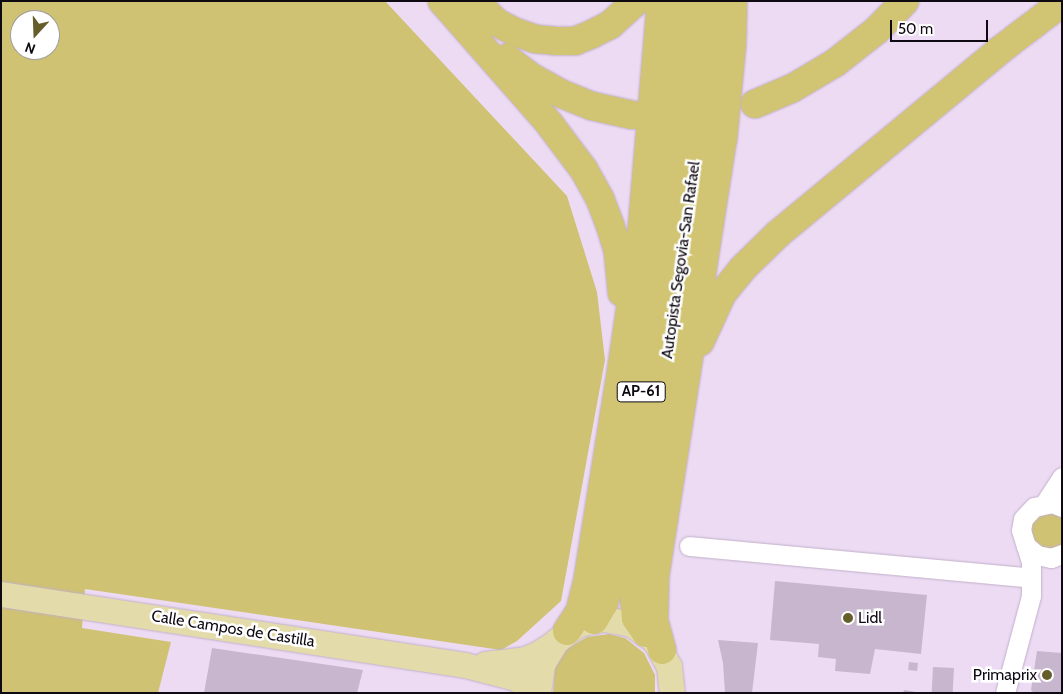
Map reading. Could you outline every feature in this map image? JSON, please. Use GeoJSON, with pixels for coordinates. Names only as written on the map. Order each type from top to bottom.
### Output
{"type":"FeatureCollection","features":[{"type":"Feature","properties":{"kind":"highway"},"geometry":{"type":"LineString","coordinates":[[442,1],[567,145],[600,199],[618,252],[622,287],[622,366]]}},
{"type":"Feature","properties":{"kind":"highway"},"geometry":{"type":"LineString","coordinates":[[448,1],[504,56],[533,78],[577,100],[632,115]]}},
{"type":"Feature","properties":{"kind":"highway"},"geometry":{"type":"LineString","coordinates":[[475,1],[496,22],[515,32],[535,39],[556,41],[575,40],[592,34],[610,25],[637,1]]}},
{"type":"Feature","properties":{"kind":"highway"},"geometry":{"type":"LineString","coordinates":[[560,637],[580,611],[588,578],[622,366],[642,228],[661,1]]}},
{"type":"Feature","properties":{"kind":"highway","name":"Autopista Segovia-San Rafael"},"geometry":{"type":"LineString","coordinates":[[594,620],[604,604],[612,570],[664,243],[677,134],[685,1]]}},
{"type":"Feature","properties":{"kind":"highway","name":"Autopista Segovia-San Rafael"},"geometry":{"type":"LineString","coordinates":[[654,642],[636,618],[633,583],[699,139],[707,1]]}},
{"type":"Feature","properties":{"kind":"highway"},"geometry":{"type":"LineString","coordinates":[[654,642],[655,576],[723,139],[732,42],[733,1]]}},
{"type":"Feature","properties":{"kind":"highway"},"geometry":{"type":"LineString","coordinates":[[755,104],[791,88],[835,63],[877,30],[906,1]]}},
{"type":"Feature","properties":{"kind":"highway"},"geometry":{"type":"LineString","coordinates":[[686,381],[707,324],[722,294],[744,268],[814,203],[1062,3]]}},
{"type":"Feature","properties":{"kind":"main road","name":"Calle Campos de Castilla"},"geometry":{"type":"LineString","coordinates":[[1,594],[465,665],[516,678],[534,693]]}},
{"type":"Feature","properties":{"kind":"main road","name":"Calle Campos de Castilla"},"geometry":{"type":"LineString","coordinates":[[465,665],[525,659],[538,654],[560,637],[594,620]]}},
{"type":"Feature","properties":{"kind":"main road"},"geometry":{"type":"LineString","coordinates":[[594,620],[620,620],[654,642]]}},
{"type":"Feature","properties":{"kind":"main road"},"geometry":{"type":"LineString","coordinates":[[538,693],[542,664],[560,637]]}},
{"type":"Feature","properties":{"kind":"main road","name":"AP-61"},"geometry":{"type":"LineString","coordinates":[[654,642],[669,666],[674,691]]}},
{"type":"Feature","properties":{"kind":"street"},"geometry":{"type":"LineString","coordinates":[[1005,693],[1016,656],[1031,587],[1030,562],[1021,536],[1024,519],[1030,510],[1053,505],[1062,478]]}},
{"type":"Feature","properties":{"kind":"street"},"geometry":{"type":"LineString","coordinates":[[689,546],[1031,587]]}},
{"type":"Feature","properties":{"kind":"street"},"geometry":{"type":"LineString","coordinates":[[1026,546],[1037,555],[1051,558],[1060,555]]}},
{"type":"Feature","properties":{"kind":"street"},"geometry":{"type":"LineString","coordinates":[[1031,587],[1060,555]]}},
{"type":"Feature","properties":{"kind":"street"},"geometry":{"type":"LineString","coordinates":[[1016,656],[1017,693]]}},
{"type":"Feature","properties":{"kind":"shaded area"},"geometry":{"type":"Polygon","coordinates":[[[1,1],[385,1],[567,196],[597,292],[605,360],[561,601],[517,641],[501,650],[85,589],[82,628],[171,642],[158,693],[1,693],[1,1]]]}},
{"type":"Feature","properties":{"kind":"shaded area"},"geometry":{"type":"Polygon","coordinates":[[[1049,512],[1062,517],[1062,547],[1053,552],[1035,546],[1029,527],[1037,516],[1049,512]]]}},
{"type":"Feature","properties":{"kind":"shaded area"},"geometry":{"type":"Polygon","coordinates":[[[609,634],[625,638],[644,653],[655,675],[655,693],[553,693],[555,668],[567,649],[587,637],[609,634]]]}},
{"type":"Feature","properties":{"kind":"building","name":"Lidl"},"geometry":{"type":"Polygon","coordinates":[[[775,581],[927,595],[921,654],[875,649],[870,674],[835,671],[836,659],[818,657],[819,644],[770,640],[775,581]]]}},
{"type":"Feature","properties":{"kind":"building"},"geometry":{"type":"Polygon","coordinates":[[[718,640],[758,643],[752,693],[725,693],[723,663],[718,640]]]}},
{"type":"Feature","properties":{"kind":"building"},"geometry":{"type":"Polygon","coordinates":[[[212,648],[363,670],[357,693],[204,693],[212,648]]]}},
{"type":"Feature","properties":{"kind":"building","name":"Primaprix"},"geometry":{"type":"Polygon","coordinates":[[[1037,651],[1062,653],[1062,693],[1034,693],[1031,690],[1037,651]]]}},
{"type":"Feature","properties":{"kind":"building"},"geometry":{"type":"Polygon","coordinates":[[[909,662],[918,663],[917,671],[908,670],[909,662]]]}},
{"type":"Feature","properties":{"kind":"building"},"geometry":{"type":"Polygon","coordinates":[[[933,667],[954,668],[953,693],[932,693],[933,667]]]}},
{"type":"Feature","properties":{"kind":"building"},"geometry":{"type":"Polygon","coordinates":[[[904,690],[916,692],[916,693],[903,693],[904,690]]]}},
{"type":"Feature","properties":{"kind":"place","name":"Lidl"},"geometry":{"type":"Point","coordinates":[848,618]}},
{"type":"Feature","properties":{"kind":"place","name":"Primaprix"},"geometry":{"type":"Point","coordinates":[1047,675]}}]}
